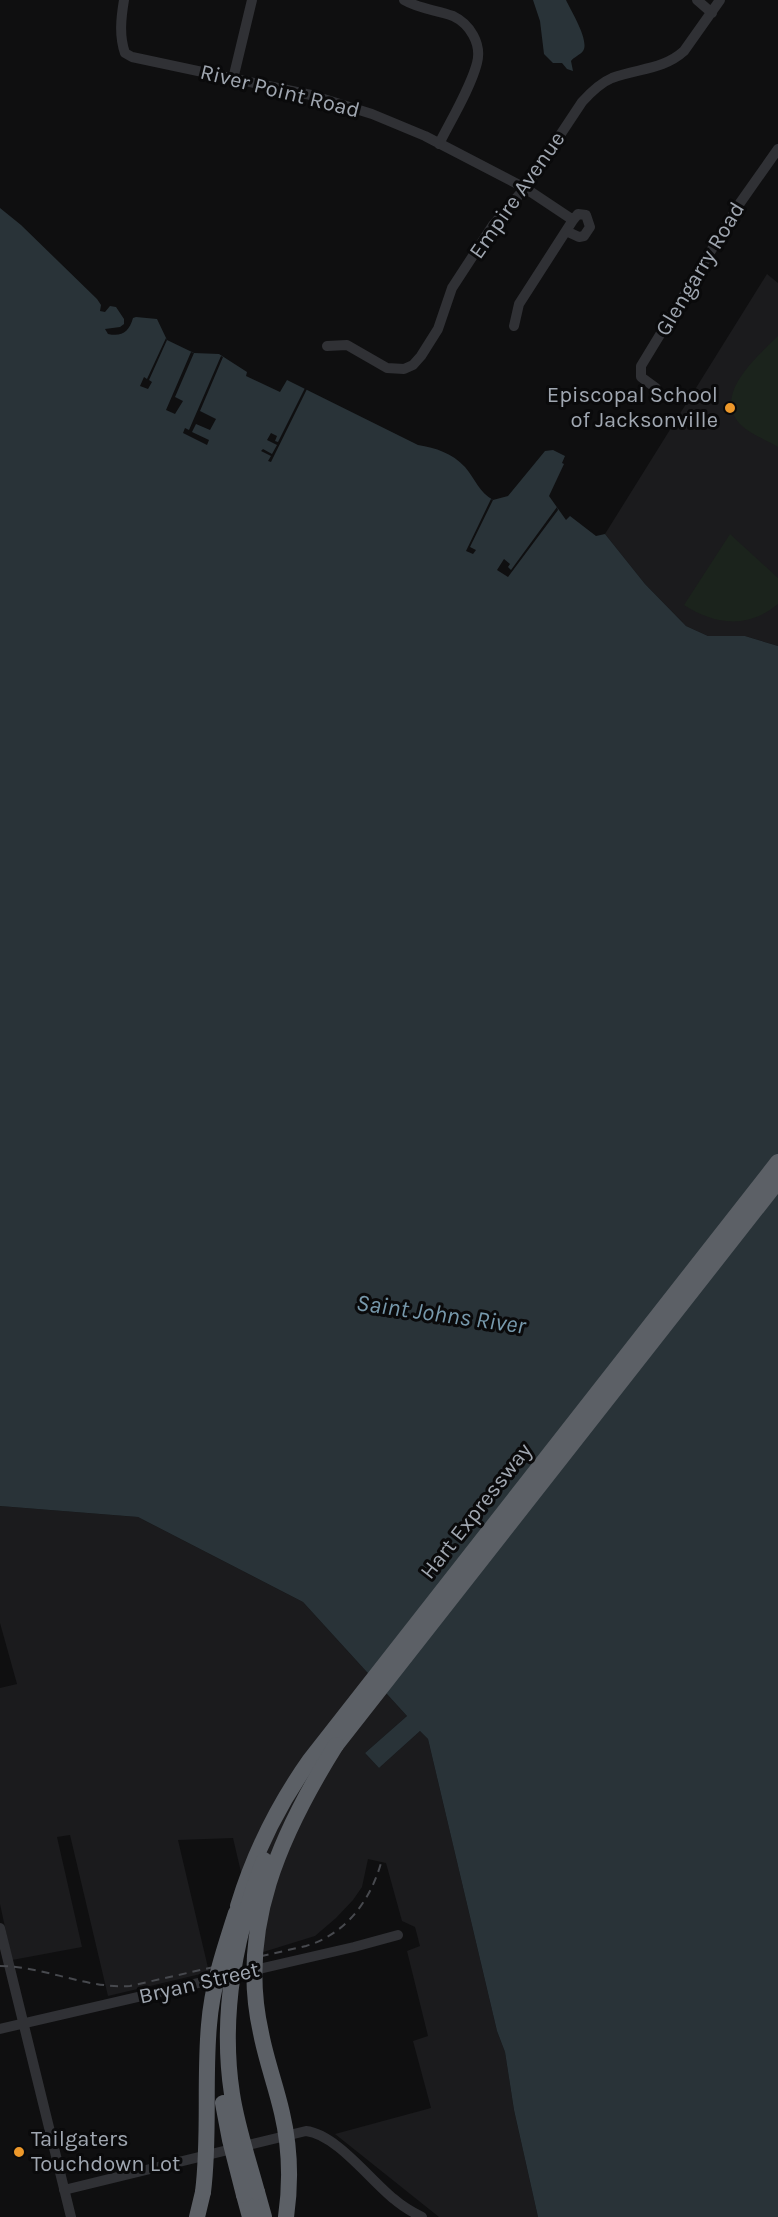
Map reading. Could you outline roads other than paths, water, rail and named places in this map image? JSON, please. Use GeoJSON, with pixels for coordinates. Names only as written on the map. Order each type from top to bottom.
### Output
{"type":"FeatureCollection","features":[{"type":"Feature","properties":{"kind":"highway","name":"Hart Expressway"},"geometry":{"type":"LineString","coordinates":[[238,1906],[253,1863],[268,1830],[309,1760],[778,1162]]}},
{"type":"Feature","properties":{"kind":"highway","name":"Hart Expressway"},"geometry":{"type":"LineString","coordinates":[[336,1745],[778,1181]]}},
{"type":"Feature","properties":{"kind":"highway"},"geometry":{"type":"LineString","coordinates":[[250,2217],[250,2193],[230,2079],[229,2015],[236,1958],[251,1895],[273,1841],[299,1793],[336,1745]]}},
{"type":"Feature","properties":{"kind":"highway"},"geometry":{"type":"LineString","coordinates":[[286,2217],[288,2148],[283,2115],[257,2016],[254,1976],[256,1938],[263,1899],[275,1863],[304,1801],[336,1745]]}},
{"type":"Feature","properties":{"kind":"highway"},"geometry":{"type":"LineString","coordinates":[[198,2217],[203,2192],[207,2142],[208,2043],[211,2004],[219,1965],[238,1906]]}},
{"type":"Feature","properties":{"kind":"highway"},"geometry":{"type":"LineString","coordinates":[[238,1906],[224,1972],[219,2053],[227,2125],[250,2193],[264,2217]]}},
{"type":"Feature","properties":{"kind":"street","name":"River Point Road"},"geometry":{"type":"LineString","coordinates":[[124,0],[121,32],[125,53],[132,57],[340,103],[372,114],[439,144],[525,188],[573,220],[578,214],[586,215],[590,228],[587,233],[579,237],[566,231]]}},
{"type":"Feature","properties":{"kind":"street"},"geometry":{"type":"LineString","coordinates":[[233,79],[252,0]]}},
{"type":"Feature","properties":{"kind":"street"},"geometry":{"type":"LineString","coordinates":[[404,0],[454,17],[473,33],[477,46],[478,61],[439,144]]}},
{"type":"Feature","properties":{"kind":"street"},"geometry":{"type":"LineString","coordinates":[[697,0],[712,13]]}},
{"type":"Feature","properties":{"kind":"street","name":"Empire Avenue"},"geometry":{"type":"LineString","coordinates":[[327,346],[347,345],[387,368],[404,369],[413,365],[438,329],[452,288],[493,225],[525,188],[582,102],[610,78],[658,67],[677,58],[720,0]]}},
{"type":"Feature","properties":{"kind":"street","name":"Glengarry Road"},"geometry":{"type":"LineString","coordinates":[[656,388],[641,377],[641,366],[740,203],[778,149]]}},
{"type":"Feature","properties":{"kind":"street"},"geometry":{"type":"LineString","coordinates":[[514,326],[519,304],[573,220]]}},
{"type":"Feature","properties":{"kind":"street"},"geometry":{"type":"LineString","coordinates":[[0,1928],[71,2217]]}},
{"type":"Feature","properties":{"kind":"street","name":"Bryan Street"},"geometry":{"type":"LineString","coordinates":[[0,2029],[398,1935]]}},
{"type":"Feature","properties":{"kind":"street"},"geometry":{"type":"LineString","coordinates":[[64,2190],[306,2131],[321,2136],[353,2159],[394,2199],[422,2217]]}},
{"type":"Feature","properties":{"kind":"water"},"geometry":{"type":"Polygon","coordinates":[[[533,0],[566,0],[584,40],[583,51],[571,61],[573,71],[567,69],[562,63],[553,63],[544,54],[540,21],[533,0]]]}},
{"type":"Feature","properties":{"kind":"water","name":"Saint Johns River"},"geometry":{"type":"Polygon","coordinates":[[[0,208],[21,225],[97,299],[101,305],[100,311],[105,312],[110,306],[116,307],[124,319],[124,324],[120,327],[105,329],[108,334],[121,334],[136,317],[157,319],[167,340],[194,353],[219,354],[247,372],[246,376],[280,392],[287,380],[418,445],[449,455],[465,467],[481,489],[493,500],[508,496],[545,451],[553,450],[565,456],[562,463],[564,464],[549,496],[566,520],[570,516],[596,536],[605,534],[645,584],[686,626],[708,636],[745,636],[778,646],[778,2217],[538,2217],[514,2110],[505,2052],[497,2031],[428,1739],[420,1731],[379,1768],[365,1753],[407,1716],[303,1602],[138,1517],[0,1506],[0,208]]]}},
{"type":"Feature","properties":{"kind":"railway"},"geometry":{"type":"LineString","coordinates":[[0,1966],[33,1970],[97,1984],[130,1986],[306,1946],[333,1933],[354,1914],[370,1890],[381,1863]]}},
{"type":"Feature","properties":{"kind":"place","name":"Episcopal School of Jacksonville"},"geometry":{"type":"Point","coordinates":[730,408]}},
{"type":"Feature","properties":{"kind":"place","name":"Tailgaters Touchdown Lot"},"geometry":{"type":"Point","coordinates":[19,2152]}}]}
